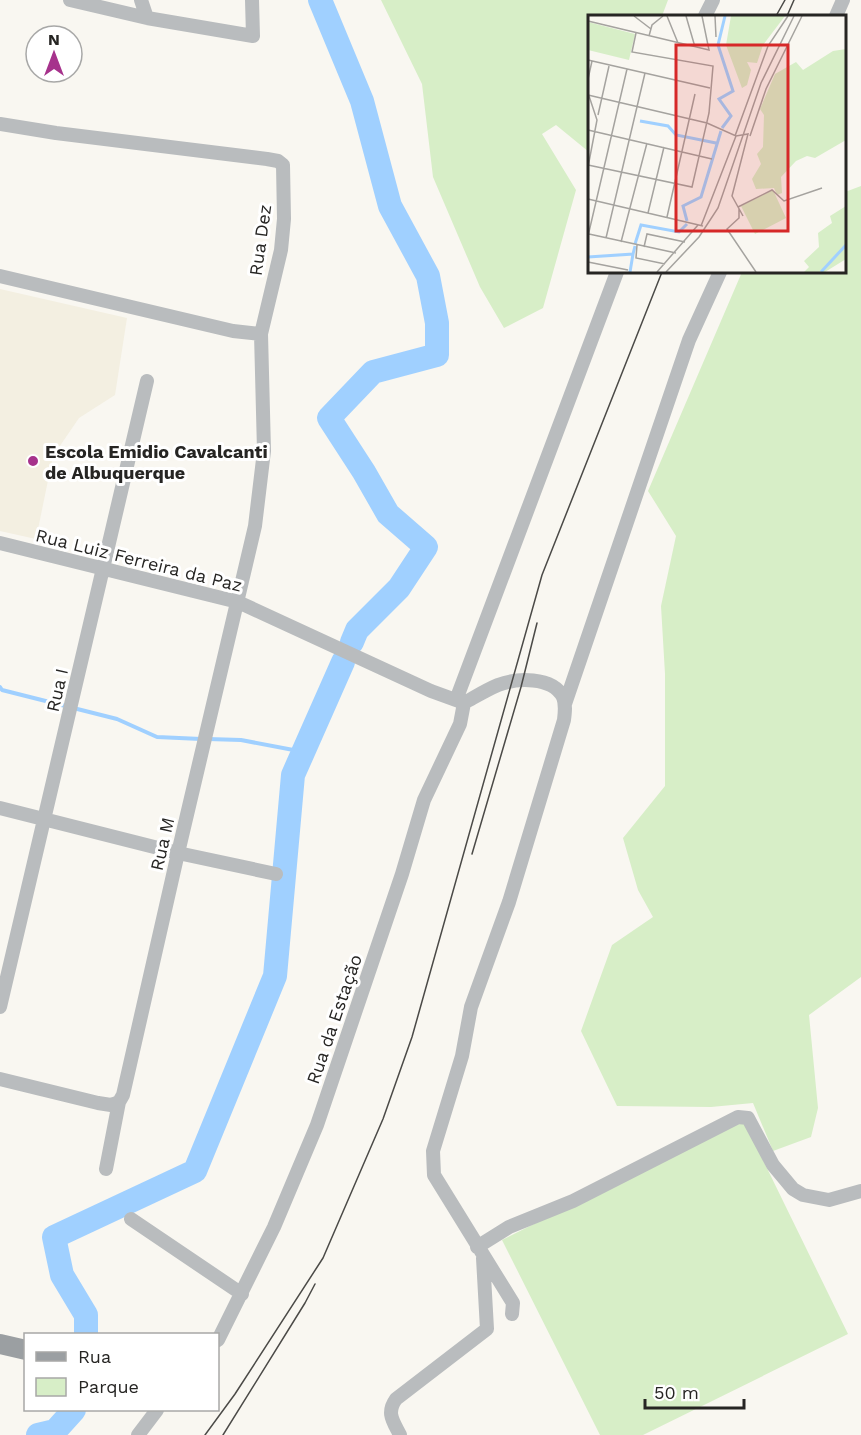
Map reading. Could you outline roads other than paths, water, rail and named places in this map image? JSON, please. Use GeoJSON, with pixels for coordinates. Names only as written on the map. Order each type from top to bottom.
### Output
{"type":"FeatureCollection","features":[{"type":"Feature","properties":{"kind":"street"},"geometry":{"type":"LineString","coordinates":[[70,0],[147,18],[253,36],[252,0]]}},
{"type":"Feature","properties":{"kind":"street"},"geometry":{"type":"LineString","coordinates":[[141,0],[147,18]]}},
{"type":"Feature","properties":{"kind":"street"},"geometry":{"type":"LineString","coordinates":[[706,15],[713,0]]}},
{"type":"Feature","properties":{"kind":"street"},"geometry":{"type":"LineString","coordinates":[[836,15],[843,0]]}},
{"type":"Feature","properties":{"kind":"street","name":"Rua Dez"},"geometry":{"type":"LineString","coordinates":[[0,124],[278,161],[283,165],[284,219],[280,250],[261,334],[264,423],[262,480],[255,526],[238,602]]}},
{"type":"Feature","properties":{"kind":"street","name":"Rua da Estação"},"geometry":{"type":"LineString","coordinates":[[219,1338],[274,1227],[317,1125],[402,874],[424,800],[460,724],[460,701],[617,273]]}},
{"type":"Feature","properties":{"kind":"street"},"geometry":{"type":"LineString","coordinates":[[512,1314],[513,1303],[434,1175],[433,1151],[462,1056],[471,1007],[509,902],[541,801],[564,720],[565,704],[689,340],[720,273]]}},
{"type":"Feature","properties":{"kind":"street"},"geometry":{"type":"LineString","coordinates":[[0,276],[233,331],[261,334]]}},
{"type":"Feature","properties":{"kind":"street","name":"Rua I"},"geometry":{"type":"LineString","coordinates":[[0,1007],[46,819],[147,381]]}},
{"type":"Feature","properties":{"kind":"street","name":"Rua Luiz Ferreira da Paz"},"geometry":{"type":"LineString","coordinates":[[0,543],[238,602],[431,691],[460,701]]}},
{"type":"Feature","properties":{"kind":"street","name":"Rua M"},"geometry":{"type":"LineString","coordinates":[[106,1169],[177,853],[238,602]]}},
{"type":"Feature","properties":{"kind":"street"},"geometry":{"type":"LineString","coordinates":[[460,701],[498,685],[523,680],[542,682],[554,687],[562,695],[565,704]]}},
{"type":"Feature","properties":{"kind":"street"},"geometry":{"type":"LineString","coordinates":[[0,808],[177,853],[276,874]]}},
{"type":"Feature","properties":{"kind":"street"},"geometry":{"type":"LineString","coordinates":[[0,1079],[98,1103],[111,1105],[121,1099]]}},
{"type":"Feature","properties":{"kind":"street"},"geometry":{"type":"LineString","coordinates":[[480,1251],[509,1227],[573,1201],[738,1117],[748,1118],[773,1165],[793,1189],[803,1195],[829,1200],[861,1191]]}},
{"type":"Feature","properties":{"kind":"street"},"geometry":{"type":"LineString","coordinates":[[131,1219],[242,1294]]}},
{"type":"Feature","properties":{"kind":"street"},"geometry":{"type":"LineString","coordinates":[[400,1435],[390,1413],[396,1399],[487,1329],[480,1251]]}},
{"type":"Feature","properties":{"kind":"street"},"geometry":{"type":"LineString","coordinates":[[0,1344],[24,1350]]}},
{"type":"Feature","properties":{"kind":"street"},"geometry":{"type":"LineString","coordinates":[[138,1435],[156,1411]]}},
{"type":"Feature","properties":{"kind":"waterway"},"geometry":{"type":"LineString","coordinates":[[320,0],[362,101],[390,206],[428,276],[437,323],[437,355],[373,372],[329,418],[388,514],[426,547],[399,588],[357,630],[352,642]]}},
{"type":"Feature","properties":{"kind":"waterway"},"geometry":{"type":"LineString","coordinates":[[86,1333],[86,1315],[62,1275],[54,1237],[195,1171],[275,976],[293,775],[343,662]]}},
{"type":"Feature","properties":{"kind":"waterway"},"geometry":{"type":"LineString","coordinates":[[0,687],[2,690],[117,719],[157,737],[201,739]]}},
{"type":"Feature","properties":{"kind":"waterway"},"geometry":{"type":"LineString","coordinates":[[208,739],[241,740],[304,752]]}},
{"type":"Feature","properties":{"kind":"waterway"},"geometry":{"type":"LineString","coordinates":[[38,1435],[55,1431],[73,1411]]}},
{"type":"Feature","properties":{"kind":"tram line"},"geometry":{"type":"LineString","coordinates":[[777,15],[785,0]]}},
{"type":"Feature","properties":{"kind":"tram line"},"geometry":{"type":"LineString","coordinates":[[787,15],[794,0]]}},
{"type":"Feature","properties":{"kind":"tram line"},"geometry":{"type":"LineString","coordinates":[[205,1435],[235,1394],[323,1258],[383,1119],[412,1037],[542,575],[662,273]]}},
{"type":"Feature","properties":{"kind":"tram line"},"geometry":{"type":"LineString","coordinates":[[472,854],[521,687],[537,623]]}},
{"type":"Feature","properties":{"kind":"tram line"},"geometry":{"type":"LineString","coordinates":[[223,1435],[315,1284]]}},
{"type":"Feature","properties":{"kind":"place","name":"Escola Emidio Cavalcanti de Albuquerque"},"geometry":{"type":"Point","coordinates":[33,461]}}]}
